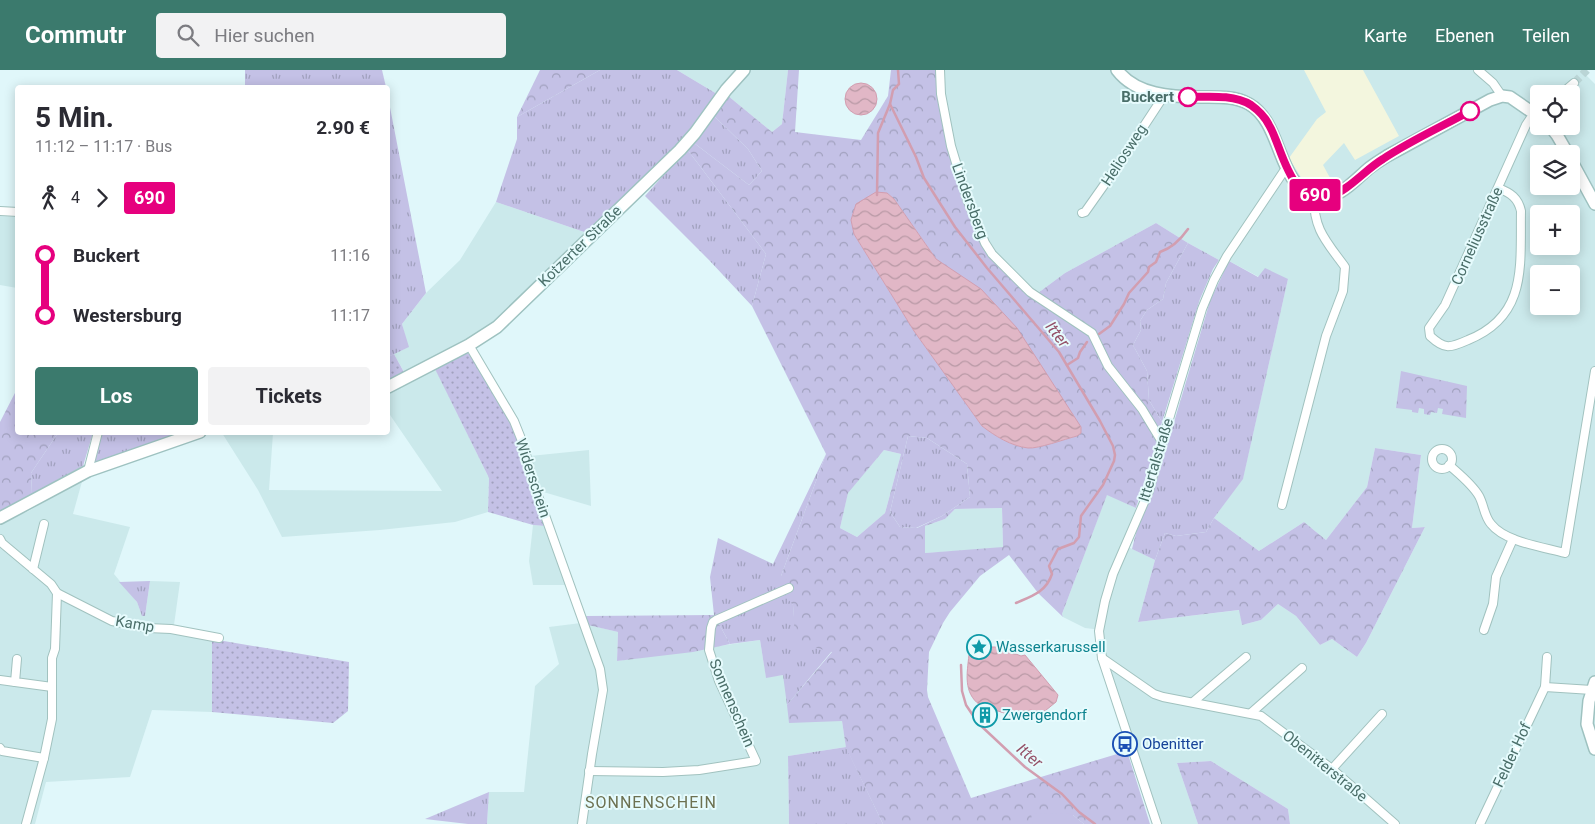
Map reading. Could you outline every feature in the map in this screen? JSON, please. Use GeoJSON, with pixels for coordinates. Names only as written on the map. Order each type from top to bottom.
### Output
{"type":"FeatureCollection","features":[{"type":"Feature","properties":{"kind":"street","name":"Kotzerter Straße"},"geometry":{"type":"LineString","coordinates":[[390,386],[469,346],[497,327],[680,150],[695,133],[726,90],[744,70]]}},
{"type":"Feature","properties":{"kind":"street","name":"Lindersberg"},"geometry":{"type":"LineString","coordinates":[[940,70],[941,94],[951,146],[967,199],[985,243],[1005,267],[1036,297],[1092,332],[1108,366],[1142,408],[1162,442]]}},
{"type":"Feature","properties":{"kind":"street"},"geometry":{"type":"LineString","coordinates":[[1116,70],[1128,82],[1145,90],[1165,94],[1232,98],[1250,104],[1263,116],[1269,125],[1286,168],[1299,187],[1306,192],[1324,197],[1338,193],[1387,156],[1490,100],[1502,96],[1514,100],[1530,109]]}},
{"type":"Feature","properties":{"kind":"street"},"geometry":{"type":"LineString","coordinates":[[1478,70],[1493,83],[1502,96]]}},
{"type":"Feature","properties":{"kind":"street","name":"Heliosweg"},"geometry":{"type":"LineString","coordinates":[[1082,213],[1085,212],[1095,199],[1165,94]]}},
{"type":"Feature","properties":{"kind":"street","name":"Corneliusstraße"},"geometry":{"type":"LineString","coordinates":[[1498,188],[1512,195],[1519,202],[1521,211],[1519,279],[1516,295],[1504,315],[1492,327],[1475,338],[1450,347],[1439,344],[1430,336],[1429,328],[1445,305],[1526,125],[1530,121]]}},
{"type":"Feature","properties":{"kind":"street","name":"Ittertalstraße"},"geometry":{"type":"LineString","coordinates":[[1157,824],[1102,658],[1099,631],[1113,574],[1149,491],[1202,309],[1214,280],[1227,256],[1286,168]]}},
{"type":"Feature","properties":{"kind":"street"},"geometry":{"type":"LineString","coordinates":[[1580,176],[1595,204]]}},
{"type":"Feature","properties":{"kind":"street"},"geometry":{"type":"LineString","coordinates":[[1282,505],[1326,336],[1343,292],[1345,267],[1318,228],[1314,210],[1314,195]]}},
{"type":"Feature","properties":{"kind":"street"},"geometry":{"type":"LineString","coordinates":[[0,211],[15,212]]}},
{"type":"Feature","properties":{"kind":"street","name":"Widerschein"},"geometry":{"type":"LineString","coordinates":[[469,346],[514,421],[524,446],[532,479],[600,669],[604,690],[589,771]]}},
{"type":"Feature","properties":{"kind":"street"},"geometry":{"type":"LineString","coordinates":[[1449,465],[1479,496],[1488,520],[1502,534],[1513,539],[1565,553],[1595,372]]}},
{"type":"Feature","properties":{"kind":"street"},"geometry":{"type":"LineString","coordinates":[[88,471],[97,435]]}},
{"type":"Feature","properties":{"kind":"street"},"geometry":{"type":"LineString","coordinates":[[0,518],[88,471],[191,435]]}},
{"type":"Feature","properties":{"kind":"street"},"geometry":{"type":"LineString","coordinates":[[33,569],[44,524]]}},
{"type":"Feature","properties":{"kind":"street","name":"Kamp"},"geometry":{"type":"LineString","coordinates":[[0,539],[2,543],[51,584],[57,593],[112,622],[148,628],[171,629],[219,638]]}},
{"type":"Feature","properties":{"kind":"street"},"geometry":{"type":"LineString","coordinates":[[1484,630],[1493,604],[1496,577],[1513,539]]}},
{"type":"Feature","properties":{"kind":"street","name":"Sonnenschein"},"geometry":{"type":"LineString","coordinates":[[589,771],[663,772],[699,770],[756,761],[719,681],[709,650],[710,628],[716,620],[789,588]]}},
{"type":"Feature","properties":{"kind":"street"},"geometry":{"type":"LineString","coordinates":[[26,824],[44,758],[52,719],[52,658],[55,649],[57,593]]}},
{"type":"Feature","properties":{"kind":"street"},"geometry":{"type":"LineString","coordinates":[[1193,702],[1246,657]]}},
{"type":"Feature","properties":{"kind":"street","name":"Felder Hof"},"geometry":{"type":"LineString","coordinates":[[1480,824],[1545,687],[1547,657]]}},
{"type":"Feature","properties":{"kind":"street"},"geometry":{"type":"LineString","coordinates":[[15,682],[17,658]]}},
{"type":"Feature","properties":{"kind":"street","name":"Obenitterstraße"},"geometry":{"type":"LineString","coordinates":[[1102,658],[1154,694],[1261,716],[1332,769],[1395,824]]}},
{"type":"Feature","properties":{"kind":"street"},"geometry":{"type":"LineString","coordinates":[[1251,713],[1302,668]]}},
{"type":"Feature","properties":{"kind":"street"},"geometry":{"type":"LineString","coordinates":[[0,680],[52,686]]}},
{"type":"Feature","properties":{"kind":"street"},"geometry":{"type":"LineString","coordinates":[[1545,687],[1594,686],[1589,701],[1587,724],[1595,749]]}},
{"type":"Feature","properties":{"kind":"street"},"geometry":{"type":"LineString","coordinates":[[1332,769],[1382,714]]}},
{"type":"Feature","properties":{"kind":"street"},"geometry":{"type":"LineString","coordinates":[[0,748],[2,751],[44,758]]}},
{"type":"Feature","properties":{"kind":"street"},"geometry":{"type":"LineString","coordinates":[[582,824],[589,771]]}},
{"type":"Feature","properties":{"kind":"shaded area"},"geometry":{"type":"Polygon","coordinates":[[[677,70],[788,70],[782,124],[772,132],[727,95],[717,94],[677,70]]]}},
{"type":"Feature","properties":{"kind":"shaded area"},"geometry":{"type":"Polygon","coordinates":[[[936,70],[1581,70],[1595,84],[1595,824],[1290,824],[1288,809],[1211,761],[1177,763],[1198,824],[1161,824],[1104,656],[1102,630],[1085,628],[1063,617],[1062,614],[1107,494],[1136,508],[1122,544],[1155,560],[1138,622],[1240,610],[1242,625],[1261,620],[1278,604],[1296,616],[1320,645],[1332,639],[1357,657],[1425,527],[1412,528],[1421,455],[1375,448],[1367,487],[1326,540],[1304,522],[1259,551],[1214,518],[1243,478],[1288,279],[1259,277],[1229,261],[1219,260],[1156,223],[1065,273],[1038,293],[1028,296],[982,245],[971,223],[939,104],[936,70]]]}},
{"type":"Feature","properties":{"kind":"shaded area"},"geometry":{"type":"Polygon","coordinates":[[[1304,70],[1363,70],[1399,136],[1355,160],[1344,143],[1323,165],[1335,187],[1323,189],[1309,185],[1302,179],[1289,158],[1317,119],[1326,112],[1304,70]]]}},
{"type":"Feature","properties":{"kind":"shaded area"},"geometry":{"type":"Polygon","coordinates":[[[496,202],[590,234],[499,320],[465,344],[431,360],[489,478],[488,512],[455,522],[282,537],[258,490],[223,435],[273,435],[269,490],[442,491],[390,415],[390,390],[408,379],[394,354],[408,347],[402,324],[426,293],[460,260],[496,202]]]}},
{"type":"Feature","properties":{"kind":"shaded area"},"geometry":{"type":"Polygon","coordinates":[[[0,216],[15,217],[15,288],[0,285],[0,216]]]}},
{"type":"Feature","properties":{"kind":"shaded area"},"geometry":{"type":"Polygon","coordinates":[[[589,450],[591,506],[540,491],[530,456],[589,450]]]}},
{"type":"Feature","properties":{"kind":"shaded area"},"geometry":{"type":"Polygon","coordinates":[[[884,450],[901,454],[885,513],[857,537],[840,528],[848,492],[884,450]]]}},
{"type":"Feature","properties":{"kind":"shaded area"},"geometry":{"type":"Polygon","coordinates":[[[83,478],[73,514],[130,527],[114,574],[137,602],[142,616],[145,616],[150,581],[180,582],[173,632],[212,639],[212,712],[152,710],[130,777],[46,782],[35,824],[0,824],[0,522],[29,511],[83,478]]]}},
{"type":"Feature","properties":{"kind":"shaded area"},"geometry":{"type":"Polygon","coordinates":[[[1002,508],[1003,548],[925,553],[925,526],[945,519],[955,509],[1002,508]]]}},
{"type":"Feature","properties":{"kind":"shaded area"},"geometry":{"type":"Polygon","coordinates":[[[533,525],[545,526],[566,585],[533,585],[529,561],[533,525]]]}},
{"type":"Feature","properties":{"kind":"shaded area"},"geometry":{"type":"Polygon","coordinates":[[[581,623],[618,632],[617,661],[760,640],[766,677],[783,675],[842,721],[846,747],[788,756],[789,824],[487,824],[489,792],[524,792],[535,686],[559,664],[549,627],[581,623]]]}},
{"type":"Feature","properties":{"kind":"green space"},"geometry":{"type":"Polygon","coordinates":[[[245,70],[382,70],[386,85],[245,85],[245,70]]]}},
{"type":"Feature","properties":{"kind":"green space"},"geometry":{"type":"Polygon","coordinates":[[[540,70],[600,70],[517,117],[540,70]]]}},
{"type":"Feature","properties":{"kind":"green space"},"geometry":{"type":"Polygon","coordinates":[[[600,70],[677,70],[717,94],[695,125],[669,155],[590,234],[496,202],[517,139],[517,117],[600,70]]]}},
{"type":"Feature","properties":{"kind":"green space"},"geometry":{"type":"Polygon","coordinates":[[[788,70],[799,70],[795,132],[861,140],[888,96],[891,70],[936,70],[939,104],[971,223],[982,245],[1028,296],[1038,293],[1065,273],[1156,223],[1188,243],[1166,283],[1163,299],[1147,310],[1140,321],[1141,330],[1133,345],[1147,371],[1149,400],[1162,422],[1136,508],[1107,495],[1062,614],[1063,617],[1038,593],[1009,555],[980,576],[950,612],[929,652],[928,697],[971,798],[1127,751],[1150,824],[1084,824],[1073,815],[1062,824],[883,824],[846,748],[842,721],[789,723],[787,705],[832,652],[795,642],[793,605],[778,588],[826,454],[752,306],[766,254],[687,149],[694,143],[749,185],[762,171],[748,149],[713,115],[727,95],[772,132],[782,124],[788,70]],[[887,193],[854,234],[914,331],[982,426],[1004,440],[1028,448],[1052,444],[1081,433],[936,259],[894,199],[887,193]],[[908,436],[890,512],[900,527],[917,528],[942,516],[970,497],[967,464],[927,438],[908,436]],[[884,450],[848,493],[840,528],[857,537],[885,513],[901,454],[884,450]],[[1002,508],[955,509],[945,519],[925,526],[925,553],[1003,547],[1002,508]]]}},
{"type":"Feature","properties":{"kind":"green space"},"geometry":{"type":"Polygon","coordinates":[[[390,107],[426,293],[402,324],[409,347],[390,356],[390,107]]]}},
{"type":"Feature","properties":{"kind":"green space"},"geometry":{"type":"Polygon","coordinates":[[[713,115],[748,149],[762,171],[749,185],[694,143],[713,115]]]}},
{"type":"Feature","properties":{"kind":"green space"},"geometry":{"type":"Polygon","coordinates":[[[687,149],[766,254],[752,306],[645,196],[687,149]]]}},
{"type":"Feature","properties":{"kind":"green space"},"geometry":{"type":"Polygon","coordinates":[[[1188,243],[1219,260],[1200,299],[1162,422],[1149,400],[1147,371],[1133,345],[1141,330],[1140,321],[1147,310],[1163,299],[1166,283],[1188,243]]]}},
{"type":"Feature","properties":{"kind":"green space"},"geometry":{"type":"Polygon","coordinates":[[[1229,261],[1258,277],[1265,268],[1288,279],[1243,479],[1206,532],[1176,536],[1165,533],[1155,560],[1132,549],[1138,525],[1153,493],[1210,301],[1229,261]]]}},
{"type":"Feature","properties":{"kind":"green space"},"geometry":{"type":"Polygon","coordinates":[[[464,351],[472,356],[513,428],[522,455],[528,484],[532,488],[545,526],[533,525],[488,512],[489,478],[434,367],[464,351]]]}},
{"type":"Feature","properties":{"kind":"green space"},"geometry":{"type":"Polygon","coordinates":[[[394,354],[405,374],[390,382],[390,356],[394,354]]]}},
{"type":"Feature","properties":{"kind":"green space"},"geometry":{"type":"Polygon","coordinates":[[[1401,371],[1467,386],[1466,418],[1442,414],[1443,409],[1438,408],[1437,413],[1431,412],[1430,415],[1424,414],[1424,409],[1419,408],[1418,413],[1412,412],[1412,410],[1396,408],[1401,371]]]}},
{"type":"Feature","properties":{"kind":"green space"},"geometry":{"type":"Polygon","coordinates":[[[15,393],[15,435],[57,435],[31,473],[32,494],[0,511],[0,422],[15,393]]]}},
{"type":"Feature","properties":{"kind":"green space"},"geometry":{"type":"Polygon","coordinates":[[[57,435],[92,435],[83,466],[32,494],[31,473],[57,435]]]}},
{"type":"Feature","properties":{"kind":"green space"},"geometry":{"type":"Polygon","coordinates":[[[101,435],[177,435],[94,462],[101,435]]]}},
{"type":"Feature","properties":{"kind":"green space"},"geometry":{"type":"Polygon","coordinates":[[[908,436],[927,438],[967,464],[970,497],[942,516],[916,528],[900,527],[890,512],[908,436]]]}},
{"type":"Feature","properties":{"kind":"green space"},"geometry":{"type":"Polygon","coordinates":[[[1375,448],[1421,455],[1412,528],[1425,527],[1357,657],[1332,639],[1320,645],[1296,616],[1278,604],[1261,620],[1242,625],[1239,610],[1138,622],[1155,560],[1165,533],[1176,536],[1206,532],[1214,518],[1259,551],[1304,522],[1326,540],[1367,487],[1375,448]]]}},
{"type":"Feature","properties":{"kind":"green space"},"geometry":{"type":"Polygon","coordinates":[[[826,454],[781,576],[793,605],[796,641],[832,651],[787,705],[783,675],[766,678],[760,640],[730,644],[714,615],[710,577],[718,538],[773,564],[826,454]]]}},
{"type":"Feature","properties":{"kind":"green space"},"geometry":{"type":"Polygon","coordinates":[[[150,581],[145,616],[142,616],[137,602],[119,582],[150,581]]]}},
{"type":"Feature","properties":{"kind":"green space"},"geometry":{"type":"Polygon","coordinates":[[[714,615],[730,644],[693,652],[617,661],[618,632],[588,625],[586,616],[714,615]]]}},
{"type":"Feature","properties":{"kind":"green space"},"geometry":{"type":"Polygon","coordinates":[[[212,639],[349,662],[348,711],[333,723],[212,712],[212,639]]]}},
{"type":"Feature","properties":{"kind":"green space"},"geometry":{"type":"Polygon","coordinates":[[[846,747],[883,824],[789,824],[788,756],[846,747]]]}},
{"type":"Feature","properties":{"kind":"green space"},"geometry":{"type":"Polygon","coordinates":[[[1211,761],[1288,809],[1290,824],[1198,824],[1177,763],[1211,761]]]}},
{"type":"Feature","properties":{"kind":"green space"},"geometry":{"type":"Polygon","coordinates":[[[489,792],[487,824],[468,824],[425,819],[489,792]]]}},
{"type":"Feature","properties":{"kind":"green space"},"geometry":{"type":"Polygon","coordinates":[[[1066,813],[1073,815],[1084,824],[1033,824],[1031,814],[1066,813]]]}},
{"type":"Feature","properties":{"kind":"water"},"geometry":{"type":"Polygon","coordinates":[[[861,83],[867,84],[872,88],[876,93],[876,105],[872,110],[867,114],[861,115],[855,114],[850,110],[846,105],[845,99],[846,93],[850,88],[855,84],[861,83]]]}},
{"type":"Feature","properties":{"kind":"water"},"geometry":{"type":"Polygon","coordinates":[[[876,192],[887,193],[894,199],[936,259],[981,289],[1017,328],[1081,427],[1081,433],[1052,444],[1028,448],[1004,440],[982,426],[914,331],[854,234],[851,220],[856,204],[876,192]]]}},
{"type":"Feature","properties":{"kind":"water"},"geometry":{"type":"Polygon","coordinates":[[[987,647],[1015,647],[1016,654],[1025,655],[1058,695],[1056,702],[1035,719],[1035,712],[1031,710],[1026,711],[1024,717],[1028,721],[980,705],[971,695],[967,682],[969,655],[973,652],[979,655],[984,653],[987,647]]]}},
{"type":"Feature","properties":{"kind":"waterway","name":"Itter"},"geometry":{"type":"LineString","coordinates":[[898,70],[899,84],[893,90],[890,104],[924,178],[955,227],[987,268],[1059,352],[1100,421],[1113,446],[1115,455],[1103,485],[1081,516],[1079,537],[1074,543],[1058,549],[1049,566],[1052,574],[1046,585],[1033,595],[1016,603]]}},
{"type":"Feature","properties":{"kind":"waterway"},"geometry":{"type":"LineString","coordinates":[[877,195],[878,133],[890,104]]}},
{"type":"Feature","properties":{"kind":"waterway"},"geometry":{"type":"LineString","coordinates":[[1099,334],[1110,326],[1129,293],[1148,272],[1149,267],[1156,262],[1160,252],[1176,243],[1188,229]]}},
{"type":"Feature","properties":{"kind":"waterway"},"geometry":{"type":"LineString","coordinates":[[1067,365],[1078,358],[1087,342]]}},
{"type":"Feature","properties":{"kind":"waterway","name":"Itter"},"geometry":{"type":"LineString","coordinates":[[961,665],[962,691],[966,705],[978,723],[1025,767],[1062,794],[1079,812],[1095,824]]}},
{"type":"Feature","properties":{"kind":"tunnel"},"geometry":{"type":"LineString","coordinates":[[1574,83],[1587,70]]}},
{"type":"Feature","properties":{"kind":"bus line","name":"690"},"geometry":{"type":"LineString","coordinates":[[1188,97],[1232,98],[1250,104],[1263,116],[1269,125],[1286,168],[1299,187],[1306,192],[1324,197],[1338,193],[1387,156],[1470,111]]}},
{"type":"Feature","properties":{"kind":"place","name":"Buckert"},"geometry":{"type":"Point","coordinates":[1188,97]}},
{"type":"Feature","properties":{"kind":"place","name":"Wasserkarussell"},"geometry":{"type":"Point","coordinates":[979,647]}},
{"type":"Feature","properties":{"kind":"place","name":"Zwergendorf"},"geometry":{"type":"Point","coordinates":[985,715]}},
{"type":"Feature","properties":{"kind":"place","name":"Obenitter"},"geometry":{"type":"Point","coordinates":[1125,744]}},
{"type":"Feature","properties":{"kind":"district","name":"SONNENSCHEIN"},"geometry":{"type":"Point","coordinates":[651,802]}}]}
